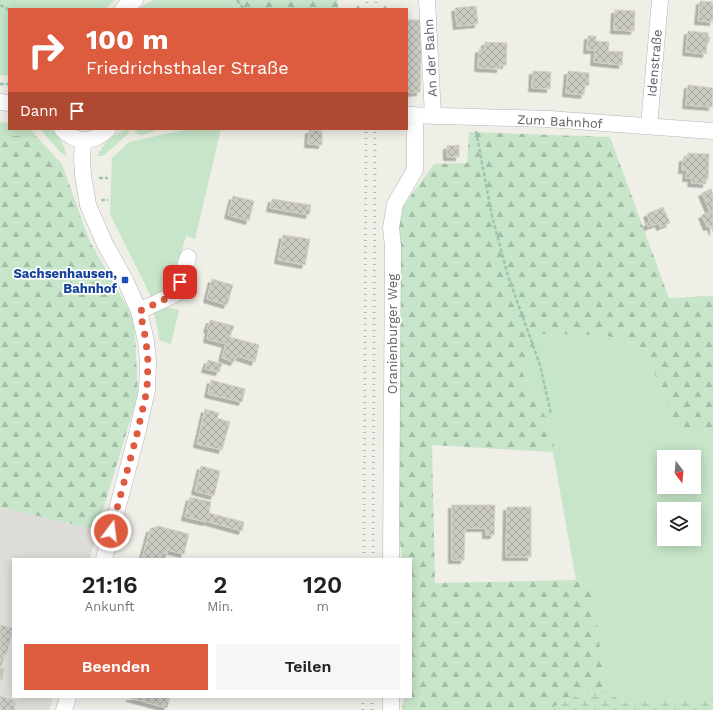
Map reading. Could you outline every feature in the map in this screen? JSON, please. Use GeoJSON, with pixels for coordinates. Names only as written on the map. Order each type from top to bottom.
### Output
{"type":"FeatureCollection","features":[{"type":"Feature","properties":{"kind":"street"},"geometry":{"type":"LineString","coordinates":[[124,8],[134,0]]}},
{"type":"Feature","properties":{"kind":"street","name":"An der Bahn"},"geometry":{"type":"LineString","coordinates":[[427,0],[433,116]]}},
{"type":"Feature","properties":{"kind":"street","name":"Idenstraße"},"geometry":{"type":"LineString","coordinates":[[649,126],[660,0]]}},
{"type":"Feature","properties":{"kind":"street","name":"Zum Bahnhof"},"geometry":{"type":"LineString","coordinates":[[411,115],[549,119],[713,131]]}},
{"type":"Feature","properties":{"kind":"street","name":"Oranienburger Weg"},"geometry":{"type":"LineString","coordinates":[[391,558],[392,228],[395,204],[415,170],[411,115]]}},
{"type":"Feature","properties":{"kind":"street"},"geometry":{"type":"LineString","coordinates":[[63,130],[66,134],[74,138],[83,140],[100,136],[107,130]]}},
{"type":"Feature","properties":{"kind":"street"},"geometry":{"type":"LineString","coordinates":[[83,140],[83,176],[88,204],[106,244],[140,311],[146,341],[148,362],[147,390],[104,558]]}},
{"type":"Feature","properties":{"kind":"street"},"geometry":{"type":"LineString","coordinates":[[140,311],[176,294],[188,257]]}},
{"type":"Feature","properties":{"kind":"street"},"geometry":{"type":"LineString","coordinates":[[64,710],[68,698]]}},
{"type":"Feature","properties":{"kind":"street"},"geometry":{"type":"LineString","coordinates":[[391,698],[391,710]]}},
{"type":"Feature","properties":{"kind":"path"},"geometry":{"type":"LineString","coordinates":[[237,0],[243,8]]}},
{"type":"Feature","properties":{"kind":"path"},"geometry":{"type":"LineString","coordinates":[[476,131],[492,216],[508,276],[540,365],[551,414]]}},
{"type":"Feature","properties":{"kind":"path"},"geometry":{"type":"LineString","coordinates":[[99,178],[108,178]]}},
{"type":"Feature","properties":{"kind":"path"},"geometry":{"type":"LineString","coordinates":[[101,200],[108,200]]}},
{"type":"Feature","properties":{"kind":"shaded area"},"geometry":{"type":"Polygon","coordinates":[[[0,507],[97,530],[90,558],[12,558],[12,698],[53,698],[49,710],[0,710],[0,507]]]}},
{"type":"Feature","properties":{"kind":"green space"},"geometry":{"type":"Polygon","coordinates":[[[0,0],[115,0],[106,8],[8,8],[8,76],[0,75],[0,0]]]}},
{"type":"Feature","properties":{"kind":"green space"},"geometry":{"type":"Polygon","coordinates":[[[153,0],[230,0],[235,8],[139,8],[153,0]]]}},
{"type":"Feature","properties":{"kind":"green space"},"geometry":{"type":"Polygon","coordinates":[[[230,0],[338,0],[338,8],[236,8],[230,0]]]}},
{"type":"Feature","properties":{"kind":"green space"},"geometry":{"type":"Polygon","coordinates":[[[0,122],[8,123],[8,130],[32,130],[36,136],[0,136],[0,122]]]}},
{"type":"Feature","properties":{"kind":"green space"},"geometry":{"type":"Polygon","coordinates":[[[41,130],[53,130],[61,141],[67,156],[61,153],[41,130]]]}},
{"type":"Feature","properties":{"kind":"green space"},"geometry":{"type":"Polygon","coordinates":[[[129,130],[128,134],[103,156],[97,156],[103,146],[118,133],[129,130]]]}},
{"type":"Feature","properties":{"kind":"green space"},"geometry":{"type":"Polygon","coordinates":[[[156,130],[142,135],[137,134],[135,131],[156,130]]]}},
{"type":"Feature","properties":{"kind":"green space"},"geometry":{"type":"Polygon","coordinates":[[[186,130],[221,130],[195,239],[186,236],[172,286],[152,299],[110,214],[112,158],[129,142],[186,130]]]}},
{"type":"Feature","properties":{"kind":"green space"},"geometry":{"type":"Polygon","coordinates":[[[469,132],[610,137],[669,298],[713,296],[713,433],[677,431],[645,349],[605,335],[538,334],[522,372],[555,435],[553,452],[432,445],[435,583],[576,580],[594,589],[598,634],[606,691],[583,693],[547,710],[402,710],[404,698],[412,698],[412,558],[402,558],[398,522],[394,219],[434,164],[467,163],[469,132]]]}},
{"type":"Feature","properties":{"kind":"green space"},"geometry":{"type":"Polygon","coordinates":[[[0,136],[36,136],[62,164],[89,240],[134,319],[138,394],[97,530],[0,507],[0,136]]]}},
{"type":"Feature","properties":{"kind":"green space"},"geometry":{"type":"Polygon","coordinates":[[[163,306],[179,310],[171,344],[159,340],[153,310],[163,306]]]}},
{"type":"Feature","properties":{"kind":"green space"},"geometry":{"type":"Polygon","coordinates":[[[538,334],[605,335],[645,349],[677,431],[713,433],[713,698],[625,703],[606,691],[598,634],[594,589],[576,580],[553,452],[555,435],[522,372],[538,334]]]}},
{"type":"Feature","properties":{"kind":"green space"},"geometry":{"type":"Polygon","coordinates":[[[606,691],[625,703],[713,698],[713,710],[547,710],[583,693],[606,691]]]}},
{"type":"Feature","properties":{"kind":"building"},"geometry":{"type":"Polygon","coordinates":[[[700,1],[713,2],[713,22],[698,21],[700,1]]]}},
{"type":"Feature","properties":{"kind":"building"},"geometry":{"type":"Polygon","coordinates":[[[476,6],[478,24],[457,26],[455,8],[476,6]]]}},
{"type":"Feature","properties":{"kind":"building"},"geometry":{"type":"Polygon","coordinates":[[[615,10],[635,11],[634,31],[614,30],[615,10]]]}},
{"type":"Feature","properties":{"kind":"building"},"geometry":{"type":"Polygon","coordinates":[[[408,20],[420,20],[421,49],[423,51],[423,55],[421,56],[420,92],[408,92],[408,20]]]}},
{"type":"Feature","properties":{"kind":"building"},"geometry":{"type":"Polygon","coordinates":[[[688,31],[708,33],[710,38],[707,44],[706,54],[686,52],[688,31]]]}},
{"type":"Feature","properties":{"kind":"building"},"geometry":{"type":"Polygon","coordinates":[[[588,36],[596,36],[596,41],[609,42],[608,51],[623,52],[622,65],[594,62],[595,50],[587,50],[588,36]]]}},
{"type":"Feature","properties":{"kind":"building"},"geometry":{"type":"Polygon","coordinates":[[[485,42],[507,43],[506,65],[500,65],[500,69],[478,68],[479,49],[485,50],[485,42]]]}},
{"type":"Feature","properties":{"kind":"building"},"geometry":{"type":"Polygon","coordinates":[[[533,71],[551,72],[550,89],[532,88],[533,71]]]}},
{"type":"Feature","properties":{"kind":"building"},"geometry":{"type":"Polygon","coordinates":[[[568,71],[589,73],[589,85],[585,85],[584,95],[566,93],[568,71]]]}},
{"type":"Feature","properties":{"kind":"building"},"geometry":{"type":"Polygon","coordinates":[[[688,85],[713,88],[712,107],[686,105],[688,85]]]}},
{"type":"Feature","properties":{"kind":"building"},"geometry":{"type":"Polygon","coordinates":[[[309,130],[322,131],[322,145],[308,144],[309,130]]]}},
{"type":"Feature","properties":{"kind":"building"},"geometry":{"type":"Polygon","coordinates":[[[459,145],[459,157],[447,157],[447,146],[459,145]]]}},
{"type":"Feature","properties":{"kind":"building"},"geometry":{"type":"Polygon","coordinates":[[[688,153],[709,154],[708,179],[706,179],[706,184],[691,183],[692,178],[686,178],[687,170],[682,170],[683,158],[687,158],[688,153]]]}},
{"type":"Feature","properties":{"kind":"building"},"geometry":{"type":"Polygon","coordinates":[[[711,189],[713,195],[713,232],[711,226],[707,227],[702,215],[710,212],[702,193],[711,189]]]}},
{"type":"Feature","properties":{"kind":"building"},"geometry":{"type":"Polygon","coordinates":[[[233,196],[254,201],[249,221],[228,215],[233,196]]]}},
{"type":"Feature","properties":{"kind":"building"},"geometry":{"type":"Polygon","coordinates":[[[272,199],[311,205],[309,215],[270,208],[272,199]]]}},
{"type":"Feature","properties":{"kind":"building"},"geometry":{"type":"Polygon","coordinates":[[[663,207],[670,223],[660,227],[659,223],[648,227],[647,223],[650,222],[647,214],[663,207]]]}},
{"type":"Feature","properties":{"kind":"building"},"geometry":{"type":"Polygon","coordinates":[[[283,235],[310,239],[305,265],[278,260],[283,235]]]}},
{"type":"Feature","properties":{"kind":"building"},"geometry":{"type":"Polygon","coordinates":[[[212,279],[233,285],[227,305],[207,299],[212,279]]]}},
{"type":"Feature","properties":{"kind":"building"},"geometry":{"type":"Polygon","coordinates":[[[210,320],[234,326],[230,337],[259,345],[255,362],[237,356],[234,362],[222,358],[226,344],[207,339],[209,330],[207,329],[210,320]]]}},
{"type":"Feature","properties":{"kind":"building"},"geometry":{"type":"Polygon","coordinates":[[[208,360],[222,364],[219,372],[205,369],[208,360]]]}},
{"type":"Feature","properties":{"kind":"building"},"geometry":{"type":"Polygon","coordinates":[[[211,380],[245,389],[242,402],[208,394],[211,380]]]}},
{"type":"Feature","properties":{"kind":"building"},"geometry":{"type":"Polygon","coordinates":[[[205,409],[219,413],[217,418],[230,422],[222,450],[197,444],[205,409]]]}},
{"type":"Feature","properties":{"kind":"building"},"geometry":{"type":"Polygon","coordinates":[[[201,466],[220,471],[214,496],[195,491],[201,466]]]}},
{"type":"Feature","properties":{"kind":"building"},"geometry":{"type":"Polygon","coordinates":[[[190,497],[211,502],[209,513],[244,522],[242,531],[185,517],[190,497]]]}},
{"type":"Feature","properties":{"kind":"building"},"geometry":{"type":"Polygon","coordinates":[[[452,505],[495,505],[494,535],[486,535],[486,528],[465,528],[464,560],[452,560],[452,505]]]}},
{"type":"Feature","properties":{"kind":"building"},"geometry":{"type":"Polygon","coordinates":[[[507,507],[531,507],[531,557],[506,557],[507,507]]]}},
{"type":"Feature","properties":{"kind":"building"},"geometry":{"type":"Polygon","coordinates":[[[158,526],[189,534],[184,554],[168,550],[165,558],[142,558],[150,529],[158,526]]]}},
{"type":"Feature","properties":{"kind":"building"},"geometry":{"type":"Polygon","coordinates":[[[0,625],[12,628],[12,632],[7,654],[5,654],[1,668],[4,669],[2,680],[0,679],[0,625]]]}},
{"type":"Feature","properties":{"kind":"building"},"geometry":{"type":"Polygon","coordinates":[[[0,696],[13,700],[16,705],[14,706],[16,710],[0,710],[0,696]]]}},
{"type":"Feature","properties":{"kind":"building"},"geometry":{"type":"Polygon","coordinates":[[[130,698],[170,698],[167,708],[130,698]]]}},
{"type":"Feature","properties":{"kind":"railway"},"geometry":{"type":"LineString","coordinates":[[367,0],[367,8]]}},
{"type":"Feature","properties":{"kind":"railway"},"geometry":{"type":"LineString","coordinates":[[376,0],[376,8]]}},
{"type":"Feature","properties":{"kind":"railway"},"geometry":{"type":"LineString","coordinates":[[364,558],[366,130]]}},
{"type":"Feature","properties":{"kind":"railway"},"geometry":{"type":"LineString","coordinates":[[373,558],[375,130]]}},
{"type":"Feature","properties":{"kind":"railway"},"geometry":{"type":"LineString","coordinates":[[363,698],[363,710]]}},
{"type":"Feature","properties":{"kind":"railway"},"geometry":{"type":"LineString","coordinates":[[372,698],[372,710]]}},
{"type":"Feature","properties":{"kind":"place","name":"Sachsenhausen, Bahnhof"},"geometry":{"type":"Point","coordinates":[125,280]}},
{"type":"Feature","properties":{"kind":"route"},"geometry":{"type":"LineString","coordinates":[[111,531],[147,390],[148,362],[146,341],[140,311],[176,294],[180,282]]}}]}
